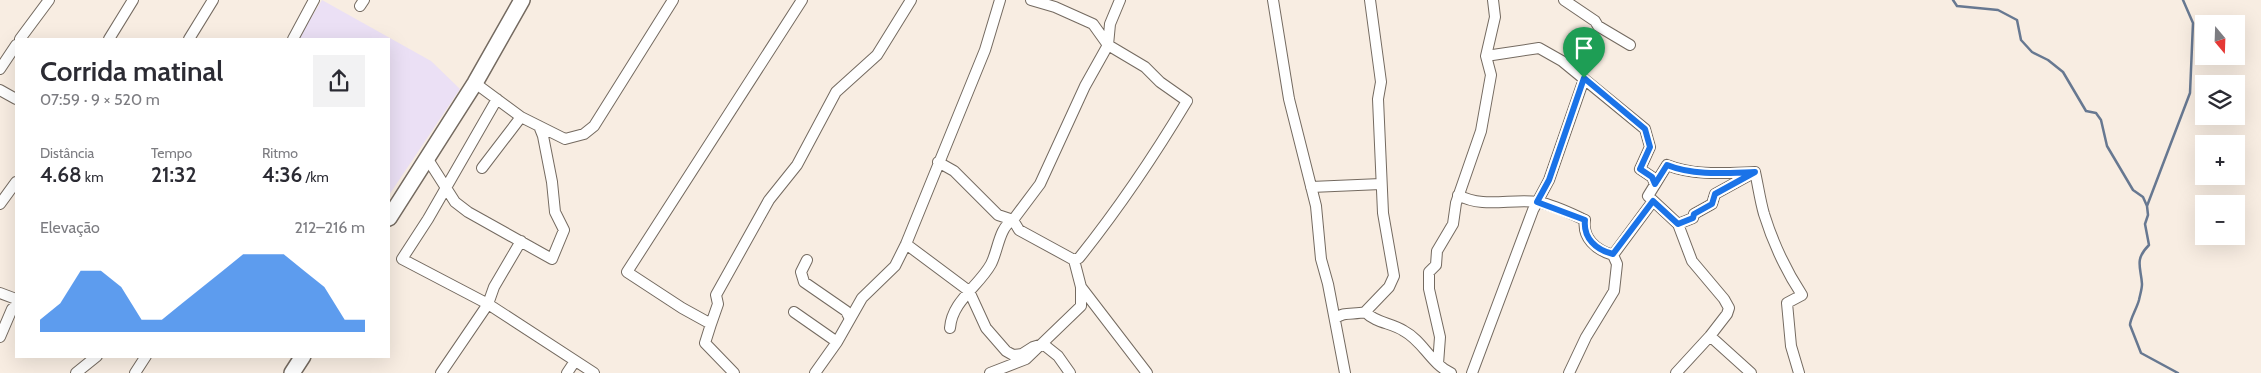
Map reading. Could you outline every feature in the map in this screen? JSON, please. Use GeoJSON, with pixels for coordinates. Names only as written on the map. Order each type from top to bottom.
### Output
{"type":"FeatureCollection","features":[{"type":"Feature","properties":{"kind":"street"},"geometry":{"type":"LineString","coordinates":[[110,38],[133,0]]}},
{"type":"Feature","properties":{"kind":"street"},"geometry":{"type":"LineString","coordinates":[[190,38],[213,0]]}},
{"type":"Feature","properties":{"kind":"street"},"geometry":{"type":"LineString","coordinates":[[294,38],[314,0]]}},
{"type":"Feature","properties":{"kind":"street"},"geometry":{"type":"LineString","coordinates":[[390,216],[475,83],[522,0]]}},
{"type":"Feature","properties":{"kind":"street"},"geometry":{"type":"LineString","coordinates":[[475,83],[521,117],[565,139],[584,134],[594,126],[673,0]]}},
{"type":"Feature","properties":{"kind":"street"},"geometry":{"type":"LineString","coordinates":[[711,324],[682,308],[627,272],[802,0]]}},
{"type":"Feature","properties":{"kind":"street"},"geometry":{"type":"LineString","coordinates":[[734,373],[705,343],[718,304],[716,295],[769,200],[797,165],[836,92],[877,55],[911,0]]}},
{"type":"Feature","properties":{"kind":"street"},"geometry":{"type":"LineString","coordinates":[[815,373],[837,342],[862,298],[895,266],[906,244],[984,50],[1000,0]]}},
{"type":"Feature","properties":{"kind":"street"},"geometry":{"type":"LineString","coordinates":[[1030,0],[1055,7],[1093,24],[1108,45],[1145,67],[1160,82],[1187,102],[1155,154],[1112,216],[1079,258],[1074,260]]}},
{"type":"Feature","properties":{"kind":"street"},"geometry":{"type":"LineString","coordinates":[[950,328],[957,305],[991,264],[1005,228],[1040,184],[1089,78],[1108,45],[1110,24],[1120,0]]}},
{"type":"Feature","properties":{"kind":"street"},"geometry":{"type":"LineString","coordinates":[[1273,0],[1288,99],[1316,206],[1321,259],[1345,373]]}},
{"type":"Feature","properties":{"kind":"street"},"geometry":{"type":"LineString","coordinates":[[1335,320],[1339,315],[1365,312],[1389,287],[1394,276],[1383,213],[1378,99],[1382,82],[1370,0]]}},
{"type":"Feature","properties":{"kind":"street"},"geometry":{"type":"LineString","coordinates":[[1438,364],[1440,337],[1429,289],[1429,272],[1436,265],[1437,251],[1453,224],[1458,195],[1481,131],[1491,75],[1486,56],[1495,17],[1493,0]]}},
{"type":"Feature","properties":{"kind":"street"},"geometry":{"type":"LineString","coordinates":[[1564,0],[1595,21],[1598,26],[1630,46]]}},
{"type":"Feature","properties":{"kind":"street"},"geometry":{"type":"LineString","coordinates":[[21,38],[45,1]]}},
{"type":"Feature","properties":{"kind":"street"},"geometry":{"type":"LineString","coordinates":[[0,69],[15,46]]}},
{"type":"Feature","properties":{"kind":"street"},"geometry":{"type":"LineString","coordinates":[[1486,56],[1539,48],[1562,61],[1645,129],[1650,147],[1640,169],[1652,177],[1655,184]]}},
{"type":"Feature","properties":{"kind":"street"},"geometry":{"type":"LineString","coordinates":[[1472,373],[1528,223],[1549,180],[1584,78]]}},
{"type":"Feature","properties":{"kind":"street"},"geometry":{"type":"LineString","coordinates":[[0,90],[15,98]]}},
{"type":"Feature","properties":{"kind":"street"},"geometry":{"type":"LineString","coordinates":[[497,99],[445,186],[428,219],[402,258],[488,304],[594,373]]}},
{"type":"Feature","properties":{"kind":"street"},"geometry":{"type":"LineString","coordinates":[[482,168],[521,117]]}},
{"type":"Feature","properties":{"kind":"street"},"geometry":{"type":"LineString","coordinates":[[427,158],[455,202],[468,212],[552,259],[564,230],[555,212],[552,182],[543,136],[539,126]]}},
{"type":"Feature","properties":{"kind":"street"},"geometry":{"type":"LineString","coordinates":[[938,162],[954,171],[998,215],[1013,220],[1019,230],[1074,260],[1081,287],[1081,306],[1043,344],[1026,358],[990,373]]}},
{"type":"Feature","properties":{"kind":"street"},"geometry":{"type":"LineString","coordinates":[[1676,373],[1710,336],[1727,314],[1729,308],[1724,299],[1692,261],[1678,224],[1648,196],[1667,165],[1682,171],[1694,172],[1755,172]]}},
{"type":"Feature","properties":{"kind":"street"},"geometry":{"type":"LineString","coordinates":[[1678,224],[1693,218],[1694,214],[1712,204],[1715,194],[1755,172]]}},
{"type":"Feature","properties":{"kind":"street"},"geometry":{"type":"LineString","coordinates":[[1755,172],[1764,212],[1773,239],[1784,264],[1802,295],[1787,303],[1791,346],[1799,373]]}},
{"type":"Feature","properties":{"kind":"street"},"geometry":{"type":"LineString","coordinates":[[0,204],[15,183]]}},
{"type":"Feature","properties":{"kind":"street"},"geometry":{"type":"LineString","coordinates":[[1311,187],[1381,184]]}},
{"type":"Feature","properties":{"kind":"street"},"geometry":{"type":"LineString","coordinates":[[1458,195],[1468,200],[1481,202],[1537,202],[1585,220],[1584,226],[1587,238],[1601,252],[1613,254]]}},
{"type":"Feature","properties":{"kind":"street"},"geometry":{"type":"LineString","coordinates":[[1613,254],[1653,201]]}},
{"type":"Feature","properties":{"kind":"street"},"geometry":{"type":"LineString","coordinates":[[441,373],[488,304],[494,287],[521,241]]}},
{"type":"Feature","properties":{"kind":"street"},"geometry":{"type":"LineString","coordinates":[[906,244],[969,292],[986,328],[1006,351],[1013,354],[1022,354],[1033,347],[1043,344]]}},
{"type":"Feature","properties":{"kind":"street"},"geometry":{"type":"LineString","coordinates":[[1568,373],[1586,337],[1614,291],[1617,264],[1613,254]]}},
{"type":"Feature","properties":{"kind":"street"},"geometry":{"type":"LineString","coordinates":[[807,260],[801,272],[804,282],[846,311],[850,318]]}},
{"type":"Feature","properties":{"kind":"street"},"geometry":{"type":"LineString","coordinates":[[1081,287],[1147,373]]}},
{"type":"Feature","properties":{"kind":"street"},"geometry":{"type":"LineString","coordinates":[[0,293],[15,299]]}},
{"type":"Feature","properties":{"kind":"street"},"geometry":{"type":"LineString","coordinates":[[0,337],[15,307]]}},
{"type":"Feature","properties":{"kind":"street"},"geometry":{"type":"LineString","coordinates":[[794,312],[837,342]]}},
{"type":"Feature","properties":{"kind":"street"},"geometry":{"type":"LineString","coordinates":[[1365,312],[1370,317],[1404,330],[1442,369],[1451,373]]}},
{"type":"Feature","properties":{"kind":"street"},"geometry":{"type":"LineString","coordinates":[[1710,336],[1750,373]]}},
{"type":"Feature","properties":{"kind":"street"},"geometry":{"type":"LineString","coordinates":[[1043,344],[1058,356],[1070,373]]}},
{"type":"Feature","properties":{"kind":"street"},"geometry":{"type":"LineString","coordinates":[[76,373],[95,358]]}},
{"type":"Feature","properties":{"kind":"street"},"geometry":{"type":"LineString","coordinates":[[135,373],[145,358]]}},
{"type":"Feature","properties":{"kind":"street"},"geometry":{"type":"LineString","coordinates":[[292,373],[302,358]]}},
{"type":"Feature","properties":{"kind":"street"},"geometry":{"type":"LineString","coordinates":[[567,373],[575,361]]}},
{"type":"Feature","properties":{"kind":"shaded area"},"geometry":{"type":"Polygon","coordinates":[[[322,0],[390,38],[299,38],[322,0]]]}},
{"type":"Feature","properties":{"kind":"shaded area"},"geometry":{"type":"Polygon","coordinates":[[[390,38],[431,61],[460,89],[390,194],[390,38]]]}},
{"type":"Feature","properties":{"kind":"waterway"},"geometry":{"type":"LineString","coordinates":[[1953,0],[1957,6],[1998,10],[2017,20],[2021,40],[2032,52],[2048,60],[2063,72],[2086,111],[2096,113],[2101,120],[2107,146],[2133,190],[2143,197],[2147,206],[2148,215],[2145,224],[2149,245],[2144,250],[2140,259],[2142,288],[2130,325],[2141,353],[2178,373]]}},
{"type":"Feature","properties":{"kind":"waterway"},"geometry":{"type":"LineString","coordinates":[[2147,206],[2190,93],[2193,23],[2183,0]]}},
{"type":"Feature","properties":{"kind":"route"},"geometry":{"type":"LineString","coordinates":[[1584,78],[1645,129],[1650,147],[1640,169],[1652,177],[1655,184],[1667,165],[1682,171],[1694,172],[1755,172],[1715,194],[1712,204],[1694,214],[1693,218],[1678,224],[1653,201],[1613,254],[1601,252],[1587,238],[1584,226],[1585,220],[1571,213],[1537,202],[1549,180],[1584,78]]}}]}
